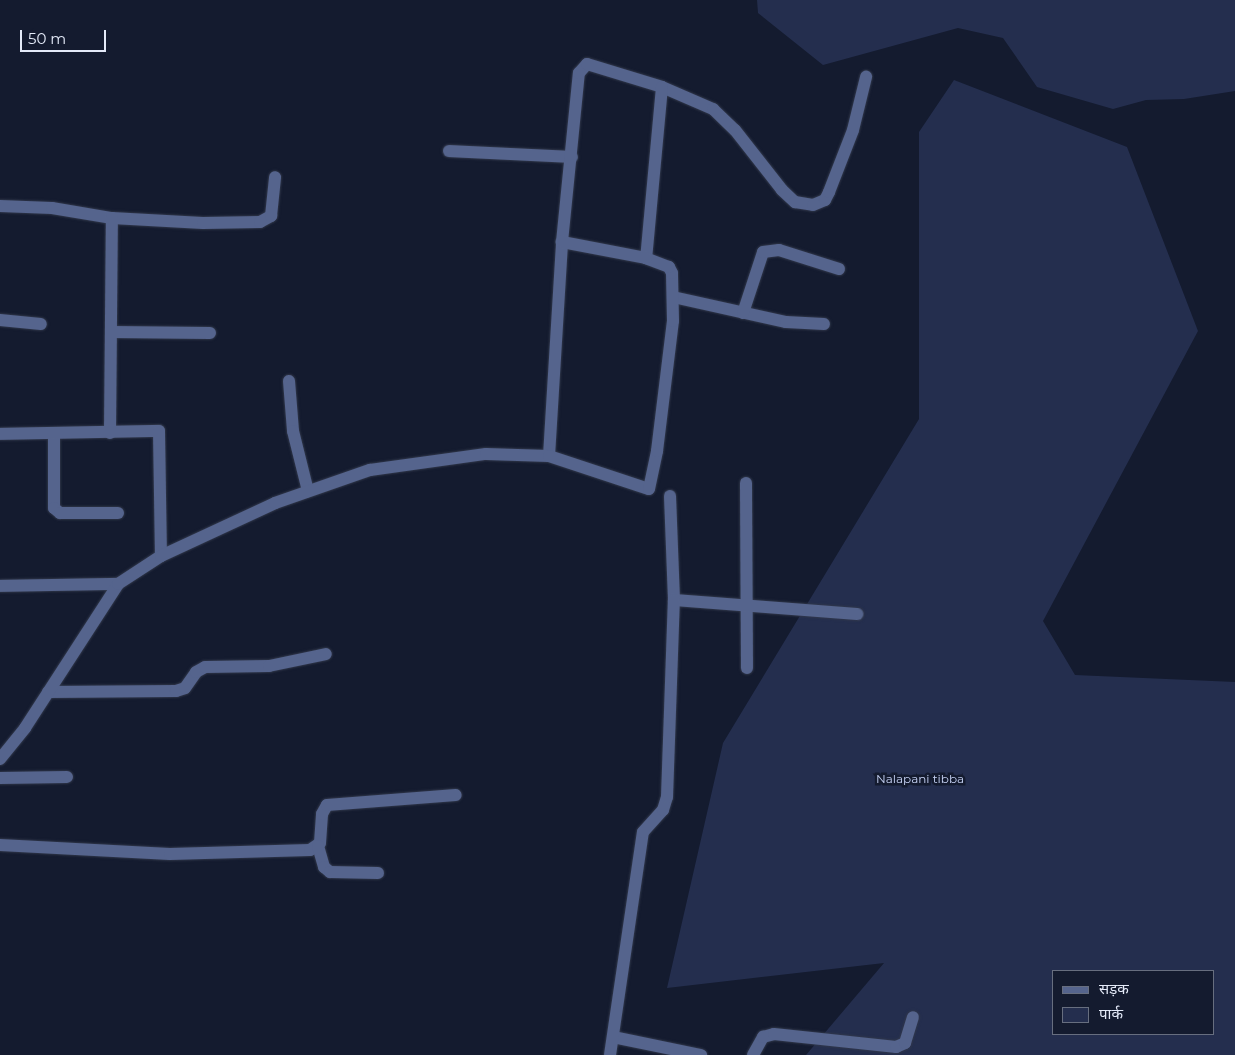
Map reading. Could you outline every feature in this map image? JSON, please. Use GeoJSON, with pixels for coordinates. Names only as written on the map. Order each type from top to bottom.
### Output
{"type":"FeatureCollection","features":[{"type":"Feature","properties":{"kind":"street"},"geometry":{"type":"LineString","coordinates":[[549,456],[562,242],[579,73],[584,65],[593,63],[662,86],[713,109],[735,130],[782,190],[795,202],[813,205],[825,200],[829,192],[853,130],[866,77]]}},
{"type":"Feature","properties":{"kind":"street"},"geometry":{"type":"LineString","coordinates":[[646,258],[662,86]]}},
{"type":"Feature","properties":{"kind":"street"},"geometry":{"type":"LineString","coordinates":[[449,151],[572,157]]}},
{"type":"Feature","properties":{"kind":"street"},"geometry":{"type":"LineString","coordinates":[[0,206],[52,208],[112,218],[204,223],[260,222],[271,216],[275,177]]}},
{"type":"Feature","properties":{"kind":"street"},"geometry":{"type":"LineString","coordinates":[[110,433],[112,218]]}},
{"type":"Feature","properties":{"kind":"street"},"geometry":{"type":"LineString","coordinates":[[0,759],[48,692],[118,584],[161,556],[308,490],[370,470],[400,464],[486,454],[549,456],[649,489],[657,451],[674,298],[674,278],[669,267],[646,258],[562,242]]}},
{"type":"Feature","properties":{"kind":"street"},"geometry":{"type":"LineString","coordinates":[[743,313],[763,252],[779,250],[839,269]]}},
{"type":"Feature","properties":{"kind":"street"},"geometry":{"type":"LineString","coordinates":[[674,298],[786,322],[824,324]]}},
{"type":"Feature","properties":{"kind":"street"},"geometry":{"type":"LineString","coordinates":[[0,320],[41,324]]}},
{"type":"Feature","properties":{"kind":"street"},"geometry":{"type":"LineString","coordinates":[[111,332],[210,333]]}},
{"type":"Feature","properties":{"kind":"street"},"geometry":{"type":"LineString","coordinates":[[289,381],[293,431],[308,490]]}},
{"type":"Feature","properties":{"kind":"street"},"geometry":{"type":"LineString","coordinates":[[0,434],[159,431],[161,556]]}},
{"type":"Feature","properties":{"kind":"street"},"geometry":{"type":"LineString","coordinates":[[54,433],[54,508],[60,512],[118,513]]}},
{"type":"Feature","properties":{"kind":"street"},"geometry":{"type":"LineString","coordinates":[[746,483],[747,668]]}},
{"type":"Feature","properties":{"kind":"street"},"geometry":{"type":"LineString","coordinates":[[610,1055],[643,832],[663,810],[667,797],[674,600],[670,496]]}},
{"type":"Feature","properties":{"kind":"street"},"geometry":{"type":"LineString","coordinates":[[0,586],[118,584]]}},
{"type":"Feature","properties":{"kind":"street"},"geometry":{"type":"LineString","coordinates":[[674,600],[857,614]]}},
{"type":"Feature","properties":{"kind":"street"},"geometry":{"type":"LineString","coordinates":[[48,692],[176,692],[185,688],[196,672],[205,667],[269,666],[326,654]]}},
{"type":"Feature","properties":{"kind":"street"},"geometry":{"type":"LineString","coordinates":[[0,778],[67,777]]}},
{"type":"Feature","properties":{"kind":"street"},"geometry":{"type":"LineString","coordinates":[[378,873],[330,872],[324,867],[318,846],[322,814],[327,805],[456,795]]}},
{"type":"Feature","properties":{"kind":"street"},"geometry":{"type":"LineString","coordinates":[[0,845],[170,854],[254,854],[310,850],[318,846]]}},
{"type":"Feature","properties":{"kind":"street"},"geometry":{"type":"LineString","coordinates":[[753,1055],[763,1038],[774,1034],[896,1047],[905,1043],[913,1017]]}},
{"type":"Feature","properties":{"kind":"street"},"geometry":{"type":"LineString","coordinates":[[613,1037],[701,1055]]}},
{"type":"Feature","properties":{"kind":"green space"},"geometry":{"type":"Polygon","coordinates":[[[757,0],[1235,0],[1235,91],[1184,99],[1146,100],[1113,109],[1037,87],[1003,38],[958,28],[823,65],[758,13],[757,0]]]}},
{"type":"Feature","properties":{"kind":"green space","name":"Nalapani tibba"},"geometry":{"type":"Polygon","coordinates":[[[954,80],[1127,147],[1198,331],[1043,621],[1075,675],[1235,682],[1235,1055],[806,1055],[884,963],[667,988],[723,743],[919,419],[919,132],[954,80]]]}}]}
